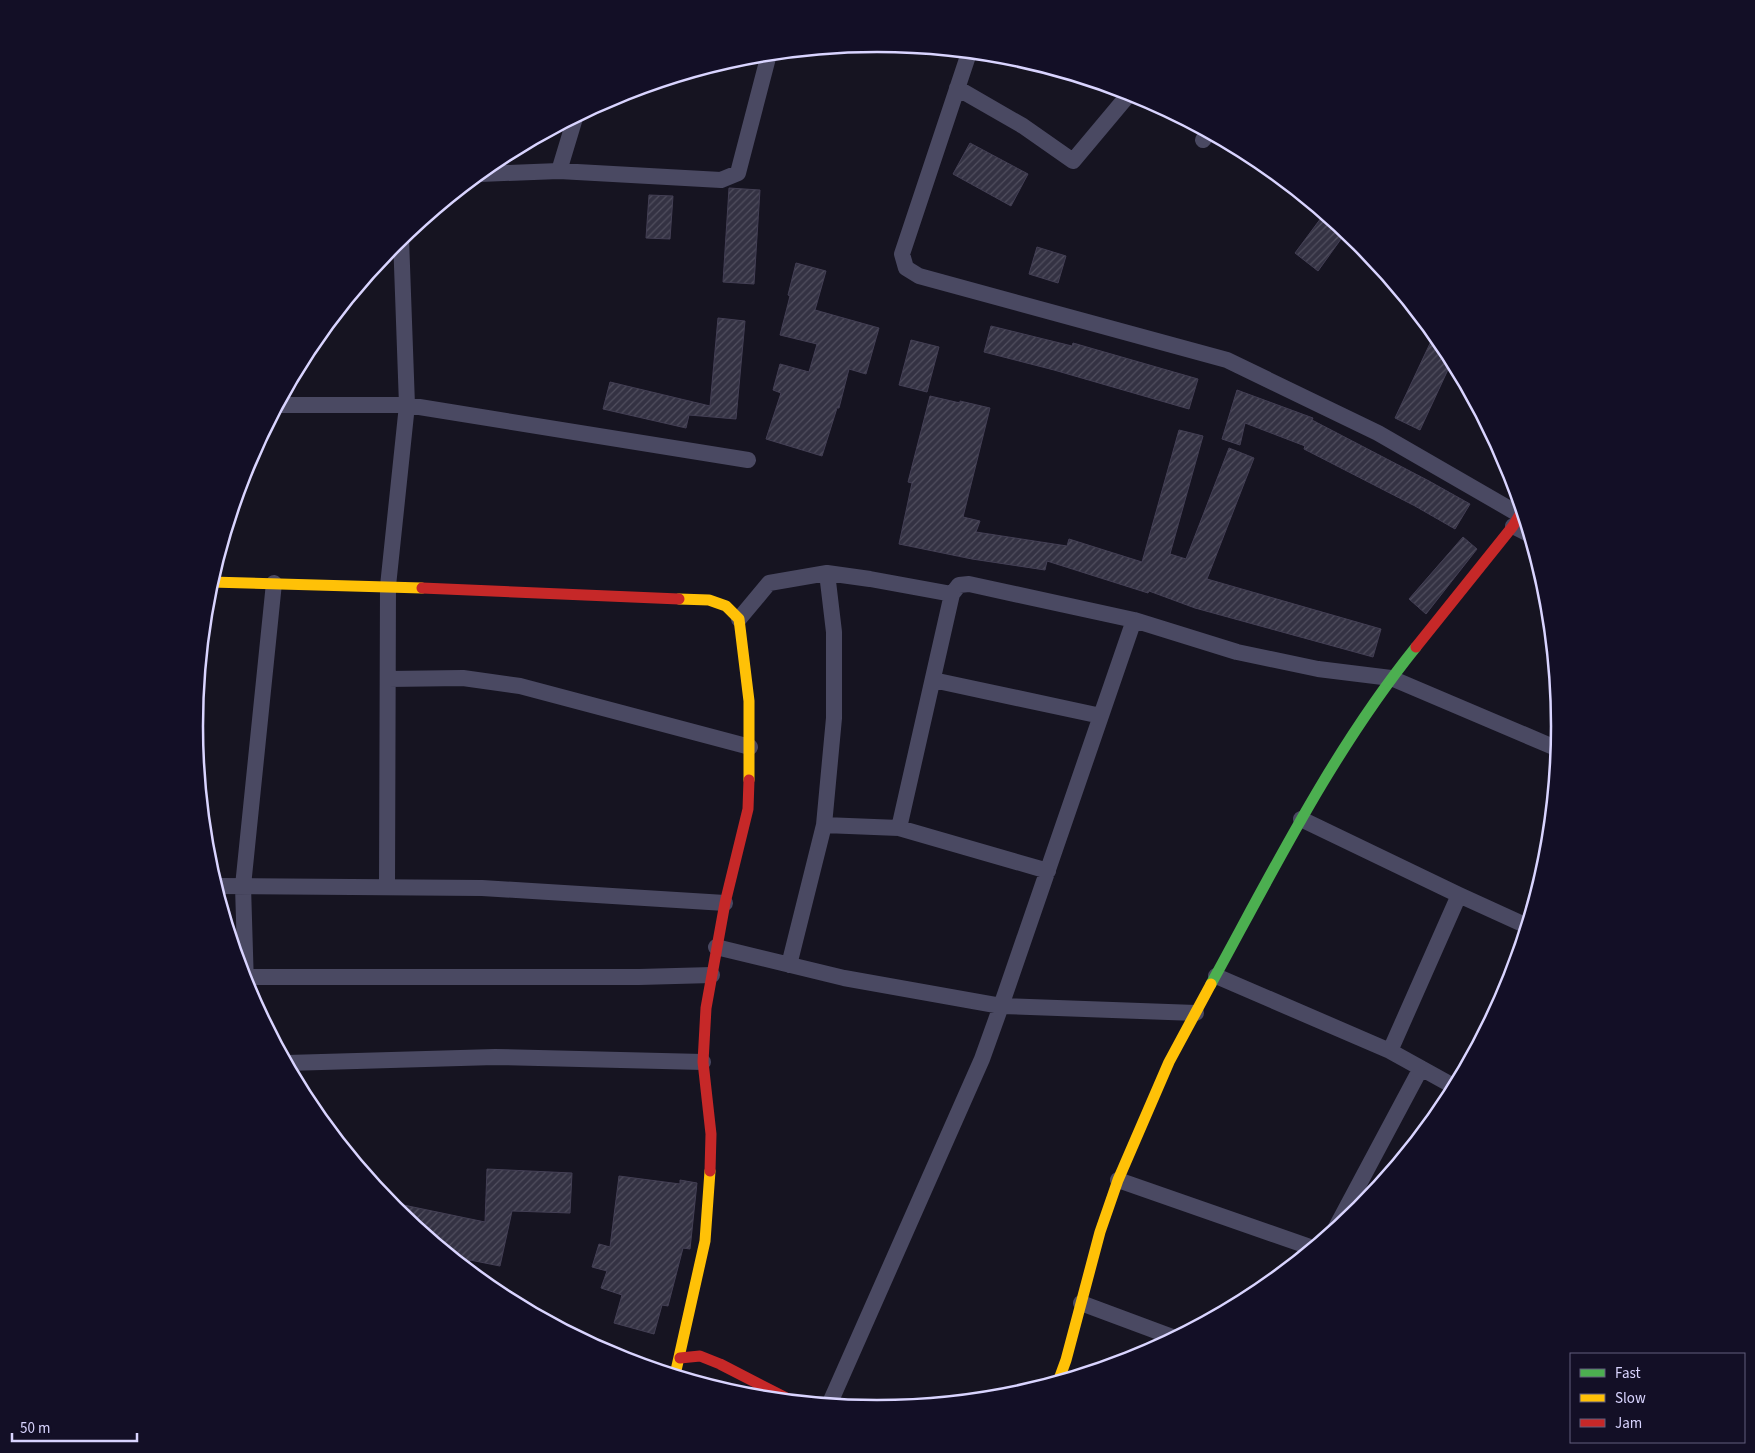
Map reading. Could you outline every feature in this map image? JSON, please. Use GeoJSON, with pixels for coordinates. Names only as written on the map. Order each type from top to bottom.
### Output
{"type":"FeatureCollection","features":[{"type":"Feature","properties":{"kind":"street"},"geometry":{"type":"LineString","coordinates":[[967,58],[902,254],[906,268],[919,276],[1228,360],[1378,433],[1518,517],[1391,678],[1355,729],[1301,819],[1196,1013],[1170,1062],[1118,1180],[1100,1232],[1060,1376]]}},
{"type":"Feature","properties":{"kind":"street"},"geometry":{"type":"LineString","coordinates":[[493,174],[559,171],[721,180],[738,173],[767,62]]}},
{"type":"Feature","properties":{"kind":"street"},"geometry":{"type":"LineString","coordinates":[[957,88],[1023,126],[1073,161],[1124,100]]}},
{"type":"Feature","properties":{"kind":"street"},"geometry":{"type":"LineString","coordinates":[[559,171],[573,125]]}},
{"type":"Feature","properties":{"kind":"street"},"geometry":{"type":"LineString","coordinates":[[387,887],[388,586],[407,405],[401,250]]}},
{"type":"Feature","properties":{"kind":"street"},"geometry":{"type":"LineString","coordinates":[[285,405],[407,405],[748,460]]}},
{"type":"Feature","properties":{"kind":"street"},"geometry":{"type":"LineString","coordinates":[[739,620],[769,583],[828,573],[952,594]]}},
{"type":"Feature","properties":{"kind":"street"},"geometry":{"type":"LineString","coordinates":[[789,965],[824,825],[834,718],[834,632],[828,573]]}},
{"type":"Feature","properties":{"kind":"street"},"geometry":{"type":"LineString","coordinates":[[219,582],[505,590],[708,600],[726,606],[739,620],[749,701],[748,808],[725,903],[706,1008],[703,1062],[711,1134],[710,1183],[705,1241],[677,1370]]}},
{"type":"Feature","properties":{"kind":"street"},"geometry":{"type":"LineString","coordinates":[[245,959],[243,886],[274,584]]}},
{"type":"Feature","properties":{"kind":"street"},"geometry":{"type":"LineString","coordinates":[[899,828],[952,594],[959,585],[968,584],[1134,620],[1237,652],[1318,669],[1391,678],[1551,746]]}},
{"type":"Feature","properties":{"kind":"street"},"geometry":{"type":"LineString","coordinates":[[831,1399],[978,1068],[1134,620]]}},
{"type":"Feature","properties":{"kind":"street"},"geometry":{"type":"LineString","coordinates":[[388,679],[463,678],[520,686],[750,747]]}},
{"type":"Feature","properties":{"kind":"street"},"geometry":{"type":"LineString","coordinates":[[933,680],[1101,716]]}},
{"type":"Feature","properties":{"kind":"street"},"geometry":{"type":"LineString","coordinates":[[1301,819],[1522,924]]}},
{"type":"Feature","properties":{"kind":"street"},"geometry":{"type":"LineString","coordinates":[[824,825],[899,828],[1048,871]]}},
{"type":"Feature","properties":{"kind":"street"},"geometry":{"type":"LineString","coordinates":[[223,886],[482,888],[725,903]]}},
{"type":"Feature","properties":{"kind":"street"},"geometry":{"type":"LineString","coordinates":[[1390,1051],[1459,895]]}},
{"type":"Feature","properties":{"kind":"street"},"geometry":{"type":"LineString","coordinates":[[716,947],[844,978],[1001,1006],[1196,1013]]}},
{"type":"Feature","properties":{"kind":"street"},"geometry":{"type":"LineString","coordinates":[[254,981],[712,975]]}},
{"type":"Feature","properties":{"kind":"street"},"geometry":{"type":"LineString","coordinates":[[1216,976],[1390,1051],[1449,1084]]}},
{"type":"Feature","properties":{"kind":"street"},"geometry":{"type":"LineString","coordinates":[[293,1063],[495,1057],[703,1062]]}},
{"type":"Feature","properties":{"kind":"street"},"geometry":{"type":"LineString","coordinates":[[1344,1212],[1421,1068]]}},
{"type":"Feature","properties":{"kind":"street"},"geometry":{"type":"LineString","coordinates":[[1118,1180],[1306,1246]]}},
{"type":"Feature","properties":{"kind":"street"},"geometry":{"type":"LineString","coordinates":[[1081,1303],[1167,1335]]}},
{"type":"Feature","properties":{"kind":"street"},"geometry":{"type":"LineString","coordinates":[[680,1358],[700,1356],[720,1364],[776,1393]]}},
{"type":"Feature","properties":{"kind":"building"},"geometry":{"type":"Polygon","coordinates":[[[970,143],[1028,174],[1011,206],[953,174],[970,143]]]}},
{"type":"Feature","properties":{"kind":"building"},"geometry":{"type":"Polygon","coordinates":[[[729,188],[760,190],[754,284],[723,282],[729,188]]]}},
{"type":"Feature","properties":{"kind":"building"},"geometry":{"type":"Polygon","coordinates":[[[649,195],[673,196],[670,239],[646,238],[649,195]]]}},
{"type":"Feature","properties":{"kind":"building"},"geometry":{"type":"Polygon","coordinates":[[[1320,219],[1341,238],[1318,271],[1295,253],[1320,219]]]}},
{"type":"Feature","properties":{"kind":"building"},"geometry":{"type":"Polygon","coordinates":[[[1037,247],[1066,256],[1058,283],[1029,274],[1037,247]]]}},
{"type":"Feature","properties":{"kind":"building"},"geometry":{"type":"Polygon","coordinates":[[[796,263],[826,271],[815,310],[879,328],[866,374],[849,369],[839,408],[837,408],[822,456],[766,439],[781,393],[773,390],[780,364],[809,372],[817,344],[780,335],[796,263]]]}},
{"type":"Feature","properties":{"kind":"building"},"geometry":{"type":"Polygon","coordinates":[[[718,318],[745,321],[736,419],[689,415],[686,428],[603,409],[610,382],[710,406],[718,318]]]}},
{"type":"Feature","properties":{"kind":"building"},"geometry":{"type":"Polygon","coordinates":[[[991,326],[1072,346],[1073,343],[1198,379],[1189,409],[984,352],[991,326]]]}},
{"type":"Feature","properties":{"kind":"building"},"geometry":{"type":"Polygon","coordinates":[[[911,340],[939,347],[927,392],[899,385],[911,340]]]}},
{"type":"Feature","properties":{"kind":"building"},"geometry":{"type":"Polygon","coordinates":[[[1431,342],[1448,369],[1420,430],[1395,418],[1431,342]]]}},
{"type":"Feature","properties":{"kind":"building"},"geometry":{"type":"Polygon","coordinates":[[[1237,390],[1313,418],[1312,420],[1470,504],[1455,529],[1415,506],[1304,449],[1305,446],[1245,423],[1240,445],[1222,439],[1237,390]]]}},
{"type":"Feature","properties":{"kind":"building"},"geometry":{"type":"Polygon","coordinates":[[[930,396],[990,408],[963,517],[980,521],[976,532],[1067,546],[1069,539],[1142,562],[1179,430],[1203,436],[1170,554],[1186,559],[1229,448],[1254,458],[1207,579],[1381,629],[1373,657],[1195,608],[1149,591],[1148,593],[1047,561],[1045,570],[972,559],[899,544],[912,483],[908,482],[930,396]]]}},
{"type":"Feature","properties":{"kind":"building"},"geometry":{"type":"Polygon","coordinates":[[[1463,537],[1477,549],[1426,614],[1409,599],[1463,537]]]}},
{"type":"Feature","properties":{"kind":"building"},"geometry":{"type":"Polygon","coordinates":[[[487,1169],[572,1173],[570,1213],[512,1211],[500,1266],[470,1260],[469,1263],[403,1205],[485,1222],[487,1169]]]}},
{"type":"Feature","properties":{"kind":"building"},"geometry":{"type":"Polygon","coordinates":[[[619,1176],[680,1184],[680,1180],[697,1183],[690,1249],[683,1248],[668,1306],[662,1305],[654,1334],[614,1323],[622,1295],[601,1288],[607,1271],[592,1267],[599,1244],[610,1247],[619,1176]]]}},
{"type":"Feature","properties":{"kind":"traffic: fast"},"geometry":{"type":"LineString","coordinates":[[1211,984],[1331,769],[1386,686],[1416,647]]}},
{"type":"Feature","properties":{"kind":"traffic: slow"},"geometry":{"type":"LineString","coordinates":[[219,582],[422,588]]}},
{"type":"Feature","properties":{"kind":"traffic: slow"},"geometry":{"type":"LineString","coordinates":[[679,599],[709,600],[726,606],[739,619],[749,701],[749,780]]}},
{"type":"Feature","properties":{"kind":"traffic: slow"},"geometry":{"type":"LineString","coordinates":[[1060,1375],[1100,1232],[1118,1180],[1169,1062],[1211,984]]}},
{"type":"Feature","properties":{"kind":"traffic: slow"},"geometry":{"type":"LineString","coordinates":[[676,1370],[705,1241],[710,1171]]}},
{"type":"Feature","properties":{"kind":"traffic: jam"},"geometry":{"type":"LineString","coordinates":[[1416,647],[1518,517]]}},
{"type":"Feature","properties":{"kind":"traffic: jam"},"geometry":{"type":"LineString","coordinates":[[422,588],[679,599]]}},
{"type":"Feature","properties":{"kind":"traffic: jam"},"geometry":{"type":"LineString","coordinates":[[710,1171],[711,1134],[703,1062],[706,1008],[725,903],[748,809],[749,780]]}},
{"type":"Feature","properties":{"kind":"traffic: jam"},"geometry":{"type":"LineString","coordinates":[[680,1358],[700,1356],[720,1364],[776,1393]]}}]}
